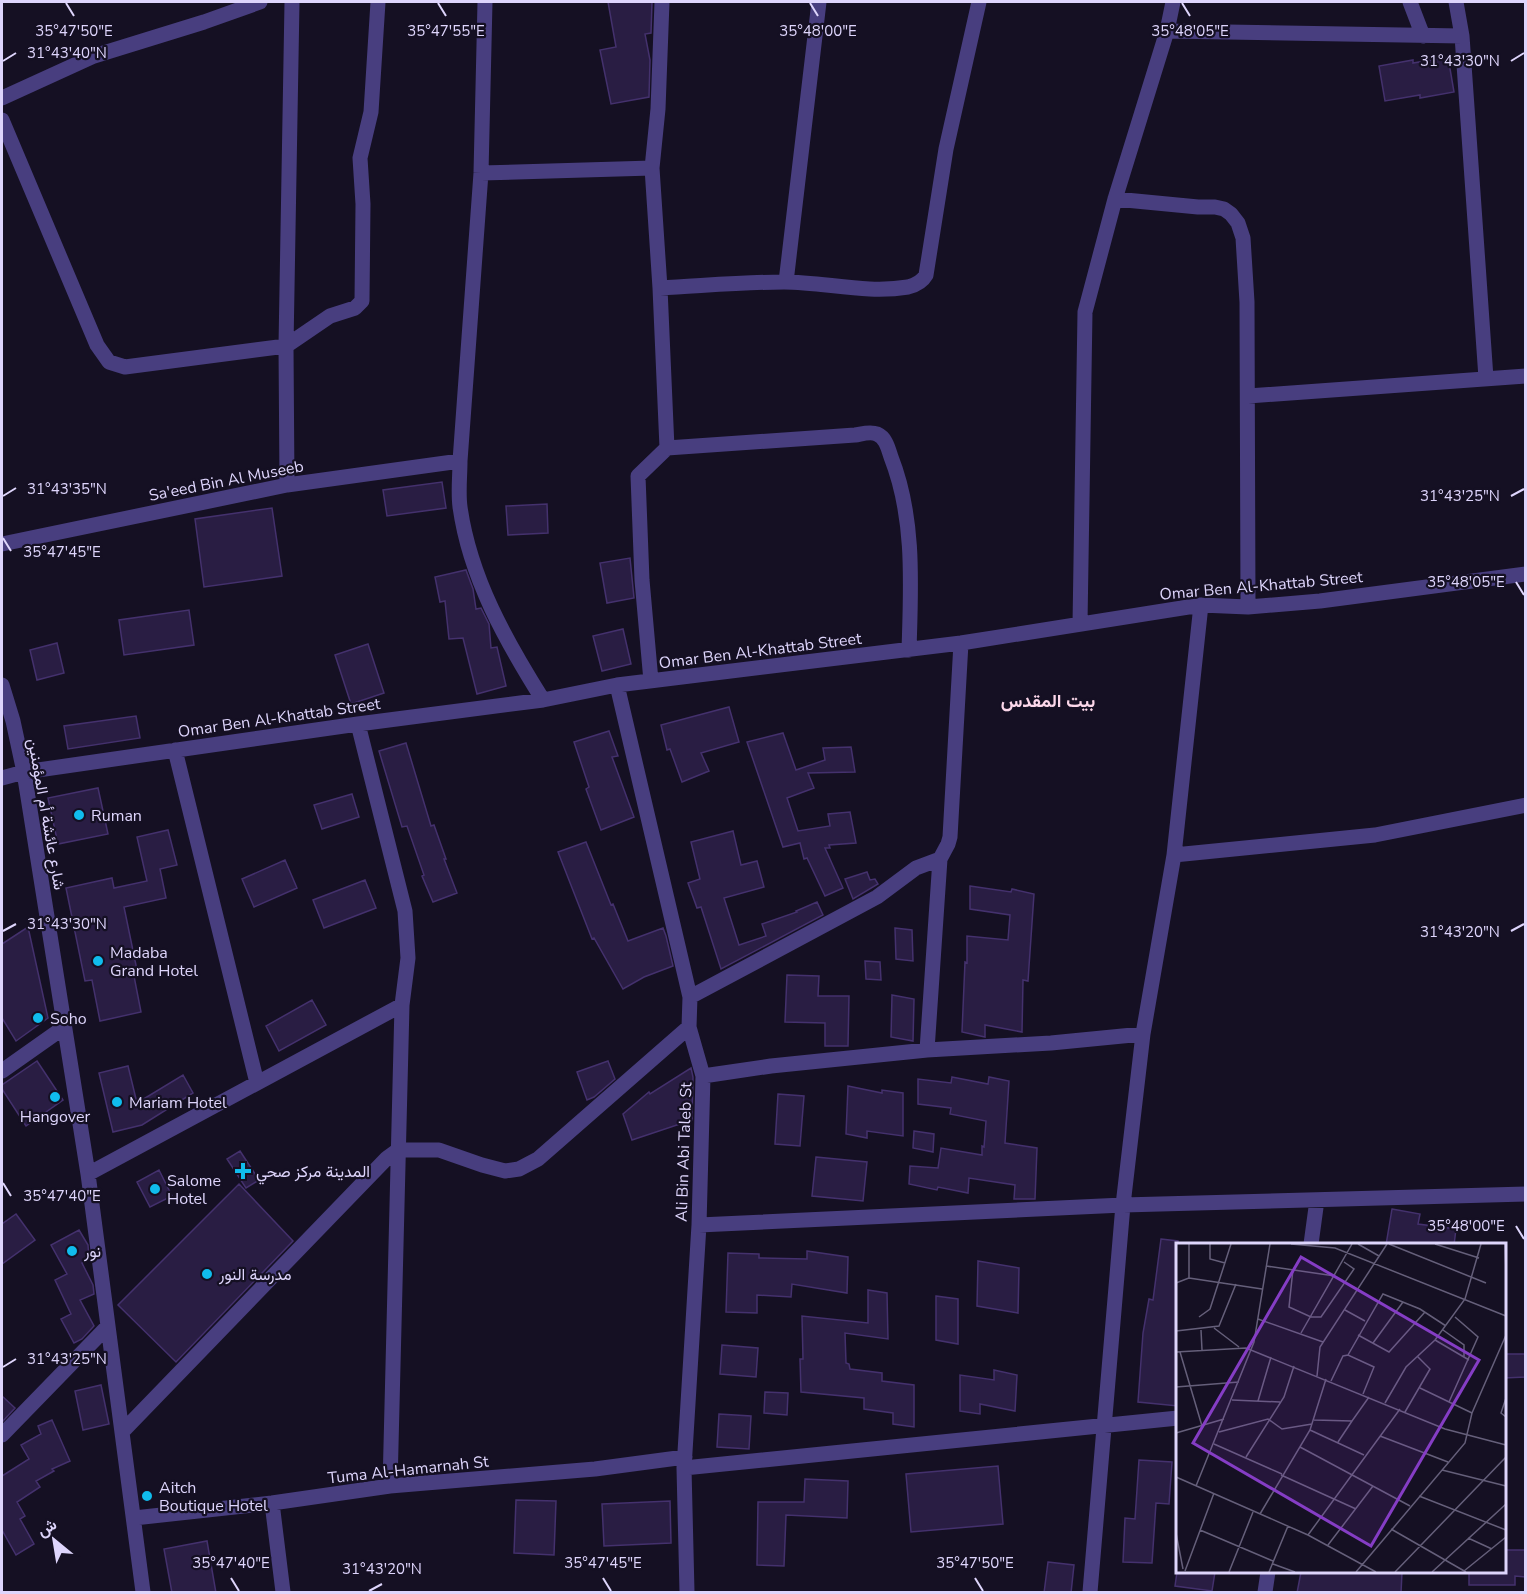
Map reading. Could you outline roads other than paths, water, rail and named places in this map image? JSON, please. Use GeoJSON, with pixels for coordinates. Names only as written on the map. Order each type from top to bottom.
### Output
{"type":"FeatureCollection","features":[{"type":"Feature","properties":{"kind":"street"},"geometry":{"type":"LineString","coordinates":[[2,98],[94,56],[260,2]]}},
{"type":"Feature","properties":{"kind":"street"},"geometry":{"type":"LineString","coordinates":[[287,485],[286,346],[292,2]]}},
{"type":"Feature","properties":{"kind":"street"},"geometry":{"type":"LineString","coordinates":[[2,120],[97,345],[109,362],[125,367],[286,346],[330,316],[355,308],[362,301],[363,204],[360,158],[371,112],[378,2]]}},
{"type":"Feature","properties":{"kind":"street"},"geometry":{"type":"LineString","coordinates":[[485,2],[481,173],[460,461],[460,506],[469,549],[487,599],[510,646],[543,700]]}},
{"type":"Feature","properties":{"kind":"street"},"geometry":{"type":"LineString","coordinates":[[662,2],[658,110],[652,168],[660,288],[666,448]]}},
{"type":"Feature","properties":{"kind":"street"},"geometry":{"type":"LineString","coordinates":[[786,282],[819,2]]}},
{"type":"Feature","properties":{"kind":"street"},"geometry":{"type":"LineString","coordinates":[[660,288],[786,282],[846,288],[891,288],[908,287],[922,281],[926,275],[946,149],[980,2]]}},
{"type":"Feature","properties":{"kind":"street"},"geometry":{"type":"LineString","coordinates":[[1080,624],[1085,312],[1115,199],[1167,31],[1173,2]]}},
{"type":"Feature","properties":{"kind":"street"},"geometry":{"type":"LineString","coordinates":[[1410,2],[1423,36]]}},
{"type":"Feature","properties":{"kind":"street"},"geometry":{"type":"LineString","coordinates":[[1456,2],[1462,36],[1486,378]]}},
{"type":"Feature","properties":{"kind":"street"},"geometry":{"type":"LineString","coordinates":[[1167,31],[1462,36]]}},
{"type":"Feature","properties":{"kind":"street"},"geometry":{"type":"LineString","coordinates":[[481,173],[652,168]]}},
{"type":"Feature","properties":{"kind":"street"},"geometry":{"type":"LineString","coordinates":[[1115,199],[1215,207],[1231,214],[1238,223],[1243,238],[1247,302],[1248,607]]}},
{"type":"Feature","properties":{"kind":"street"},"geometry":{"type":"LineString","coordinates":[[1248,396],[1526,376]]}},
{"type":"Feature","properties":{"kind":"street"},"geometry":{"type":"LineString","coordinates":[[651,681],[642,580],[638,476],[666,448],[855,435],[870,432],[879,434],[886,442],[900,478],[910,535],[909,650]]}},
{"type":"Feature","properties":{"kind":"street","name":"Sa'eed Bin Al Museeb"},"geometry":{"type":"LineString","coordinates":[[2,544],[287,485],[460,461]]}},
{"type":"Feature","properties":{"kind":"street","name":"Omar Ben Al-Khattab Street"},"geometry":{"type":"LineString","coordinates":[[2,778],[24,772],[175,750],[543,700],[617,685],[961,643],[1201,605],[1248,607],[1320,601],[1526,574]]}},
{"type":"Feature","properties":{"kind":"street"},"geometry":{"type":"LineString","coordinates":[[1090,1593],[1124,1205],[1143,1034],[1174,855],[1201,605]]}},
{"type":"Feature","properties":{"kind":"street"},"geometry":{"type":"LineString","coordinates":[[927,1050],[940,859],[950,837],[961,643]]}},
{"type":"Feature","properties":{"kind":"street","name":"شارع عائشة أم المؤمنين"},"geometry":{"type":"LineString","coordinates":[[2,685],[13,721],[24,772],[88,1174],[143,1593]]}},
{"type":"Feature","properties":{"kind":"street","name":"Ali Bin Abi Taleb St"},"geometry":{"type":"LineString","coordinates":[[617,685],[690,997],[689,1027],[703,1076],[699,1225],[684,1462],[687,1593]]}},
{"type":"Feature","properties":{"kind":"street"},"geometry":{"type":"LineString","coordinates":[[358,724],[405,911],[408,958],[402,1005],[390,1486]]}},
{"type":"Feature","properties":{"kind":"street"},"geometry":{"type":"LineString","coordinates":[[175,750],[257,1083]]}},
{"type":"Feature","properties":{"kind":"street"},"geometry":{"type":"LineString","coordinates":[[1174,855],[1375,835],[1526,805]]}},
{"type":"Feature","properties":{"kind":"street"},"geometry":{"type":"LineString","coordinates":[[690,997],[793,944],[877,897],[916,868],[940,859]]}},
{"type":"Feature","properties":{"kind":"street"},"geometry":{"type":"LineString","coordinates":[[88,1174],[402,1005]]}},
{"type":"Feature","properties":{"kind":"street"},"geometry":{"type":"LineString","coordinates":[[123,1431],[380,1163],[398,1150],[439,1150],[505,1171],[519,1169],[538,1159],[689,1027]]}},
{"type":"Feature","properties":{"kind":"street"},"geometry":{"type":"LineString","coordinates":[[2,1071],[63,1028]]}},
{"type":"Feature","properties":{"kind":"street"},"geometry":{"type":"LineString","coordinates":[[703,1076],[771,1066],[927,1050],[1051,1043],[1143,1034]]}},
{"type":"Feature","properties":{"kind":"street"},"geometry":{"type":"LineString","coordinates":[[699,1225],[1124,1205],[1526,1194]]}},
{"type":"Feature","properties":{"kind":"street"},"geometry":{"type":"LineString","coordinates":[[1311,1243],[1317,1200]]}},
{"type":"Feature","properties":{"kind":"street"},"geometry":{"type":"LineString","coordinates":[[2,1435],[108,1326]]}},
{"type":"Feature","properties":{"kind":"street","name":"Tuma Al-Hamarnah St"},"geometry":{"type":"LineString","coordinates":[[134,1518],[272,1503],[390,1486],[1176,1418]]}},
{"type":"Feature","properties":{"kind":"street"},"geometry":{"type":"LineString","coordinates":[[272,1503],[283,1593]]}},
{"type":"Feature","properties":{"kind":"street"},"geometry":{"type":"LineString","coordinates":[[1265,1593],[1268,1573]]}},
{"type":"Feature","properties":{"kind":"place","name":"Ruman"},"geometry":{"type":"Point","coordinates":[79,815]}},
{"type":"Feature","properties":{"kind":"place","name":"Madaba Grand Hotel"},"geometry":{"type":"Point","coordinates":[98,961]}},
{"type":"Feature","properties":{"kind":"place","name":"Soho"},"geometry":{"type":"Point","coordinates":[38,1018]}},
{"type":"Feature","properties":{"kind":"place","name":"Hangover"},"geometry":{"type":"Point","coordinates":[55,1097]}},
{"type":"Feature","properties":{"kind":"place","name":"Mariam Hotel"},"geometry":{"type":"Point","coordinates":[117,1102]}},
{"type":"Feature","properties":{"kind":"place","name":"المدينة مركز صحي"},"geometry":{"type":"Point","coordinates":[243,1171]}},
{"type":"Feature","properties":{"kind":"place","name":"Salome Hotel"},"geometry":{"type":"Point","coordinates":[155,1189]}},
{"type":"Feature","properties":{"kind":"place","name":"نور"},"geometry":{"type":"Point","coordinates":[72,1251]}},
{"type":"Feature","properties":{"kind":"place","name":"مدرسة النور"},"geometry":{"type":"Point","coordinates":[207,1274]}},
{"type":"Feature","properties":{"kind":"place","name":"Aitch Boutique Hotel"},"geometry":{"type":"Point","coordinates":[147,1496]}},
{"type":"Feature","properties":{"kind":"district","name":"بيت المقدس"},"geometry":{"type":"Point","coordinates":[1048,701]}}]}
